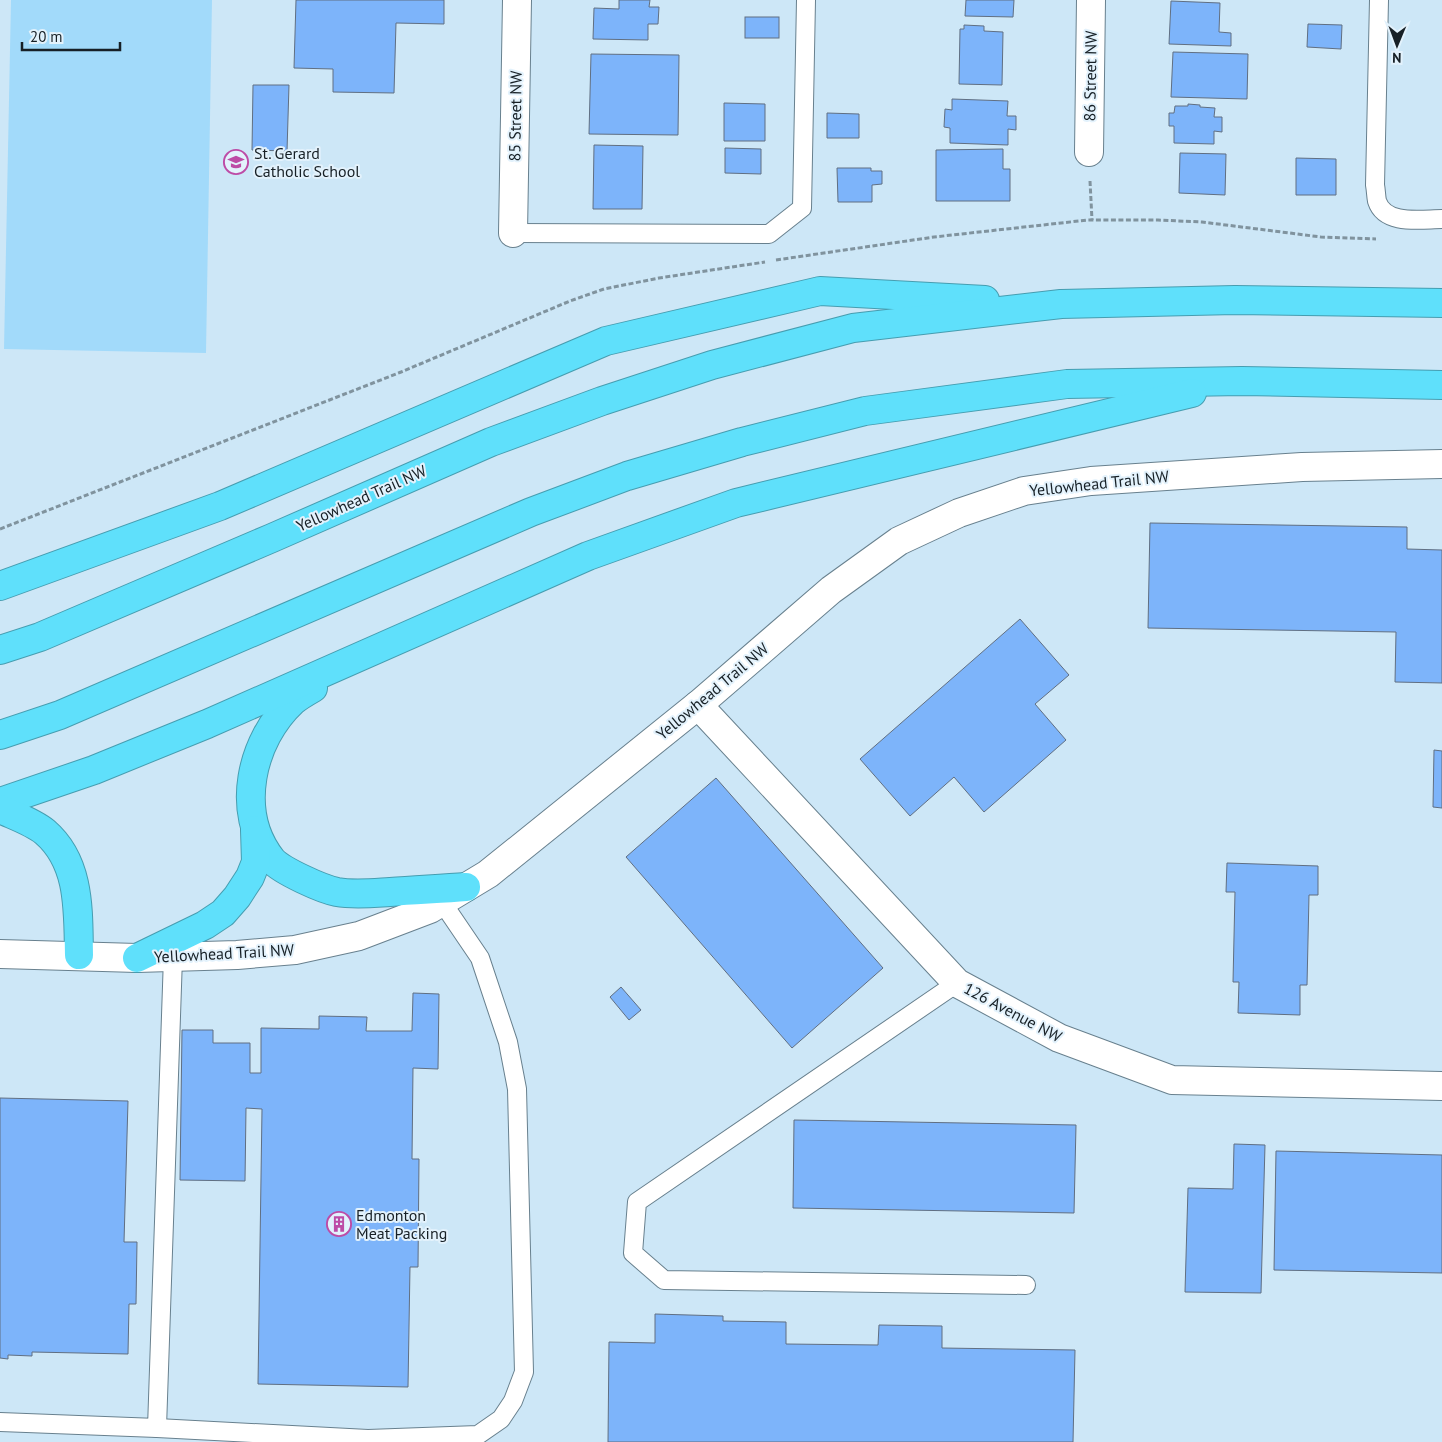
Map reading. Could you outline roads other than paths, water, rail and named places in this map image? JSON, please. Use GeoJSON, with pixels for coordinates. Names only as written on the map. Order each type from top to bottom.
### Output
{"type":"FeatureCollection","features":[{"type":"Feature","properties":{"kind":"highway"},"geometry":{"type":"LineString","coordinates":[[0,586],[220,506],[606,341],[820,291],[1061,304]]}},
{"type":"Feature","properties":{"kind":"highway","name":"Yellowhead Trail NW"},"geometry":{"type":"LineString","coordinates":[[0,650],[48,633],[272,538],[490,442],[712,365],[853,328],[1061,304],[1236,300],[1442,303]]}},
{"type":"Feature","properties":{"kind":"highway"},"geometry":{"type":"LineString","coordinates":[[0,802],[94,770],[207,724],[588,556],[736,504],[1242,381]]}},
{"type":"Feature","properties":{"kind":"highway"},"geometry":{"type":"LineString","coordinates":[[0,735],[60,715],[531,512],[627,476],[742,442],[865,411],[1066,384],[1242,381],[1442,385]]}},
{"type":"Feature","properties":{"kind":"highway"},"geometry":{"type":"LineString","coordinates":[[137,958],[205,925],[223,913],[238,897],[250,877],[256,862],[255,830],[250,795],[254,767],[265,739],[281,714],[295,700],[380,647]]}},
{"type":"Feature","properties":{"kind":"highway"},"geometry":{"type":"LineString","coordinates":[[0,809],[44,831],[62,850],[71,872],[78,900],[79,956]]}},
{"type":"Feature","properties":{"kind":"highway"},"geometry":{"type":"LineString","coordinates":[[255,830],[273,860],[288,871],[311,883],[336,892],[364,893],[466,887]]}},
{"type":"Feature","properties":{"kind":"street","name":"85 Street NW"},"geometry":{"type":"LineString","coordinates":[[513,233],[517,0]]}},
{"type":"Feature","properties":{"kind":"street","name":"86 Street NW"},"geometry":{"type":"LineString","coordinates":[[1089,152],[1091,0]]}},
{"type":"Feature","properties":{"kind":"street","name":"Yellowhead Trail NW"},"geometry":{"type":"LineString","coordinates":[[0,954],[137,958],[237,955],[304,948],[359,936],[430,909],[488,874],[698,705],[831,590],[900,541],[960,513],[1024,490],[1091,481],[1302,467],[1442,464]]}},
{"type":"Feature","properties":{"kind":"street","name":"126 Avenue NW"},"geometry":{"type":"LineString","coordinates":[[698,705],[957,983],[1059,1038],[1172,1080],[1442,1086]]}},
{"type":"Feature","properties":{"kind":"lane"},"geometry":{"type":"LineString","coordinates":[[513,233],[769,234],[802,208],[806,0]]}},
{"type":"Feature","properties":{"kind":"lane"},"geometry":{"type":"LineString","coordinates":[[1379,0],[1375,185],[1378,203],[1385,213],[1396,219],[1442,219]]}},
{"type":"Feature","properties":{"kind":"lane"},"geometry":{"type":"LineString","coordinates":[[0,1422],[368,1439],[478,1435],[501,1419],[513,1401],[524,1372],[517,1089],[508,1042],[480,958],[442,902]]}},
{"type":"Feature","properties":{"kind":"lane"},"geometry":{"type":"LineString","coordinates":[[157,1428],[173,957]]}},
{"type":"Feature","properties":{"kind":"lane"},"geometry":{"type":"LineString","coordinates":[[957,983],[637,1202],[633,1253],[664,1280],[1026,1285]]}},
{"type":"Feature","properties":{"kind":"place","name":"St. Gerard Catholic School"},"geometry":{"type":"Point","coordinates":[236,162]}},
{"type":"Feature","properties":{"kind":"place","name":"Edmonton Meat Packing"},"geometry":{"type":"Point","coordinates":[339,1224]}}]}
